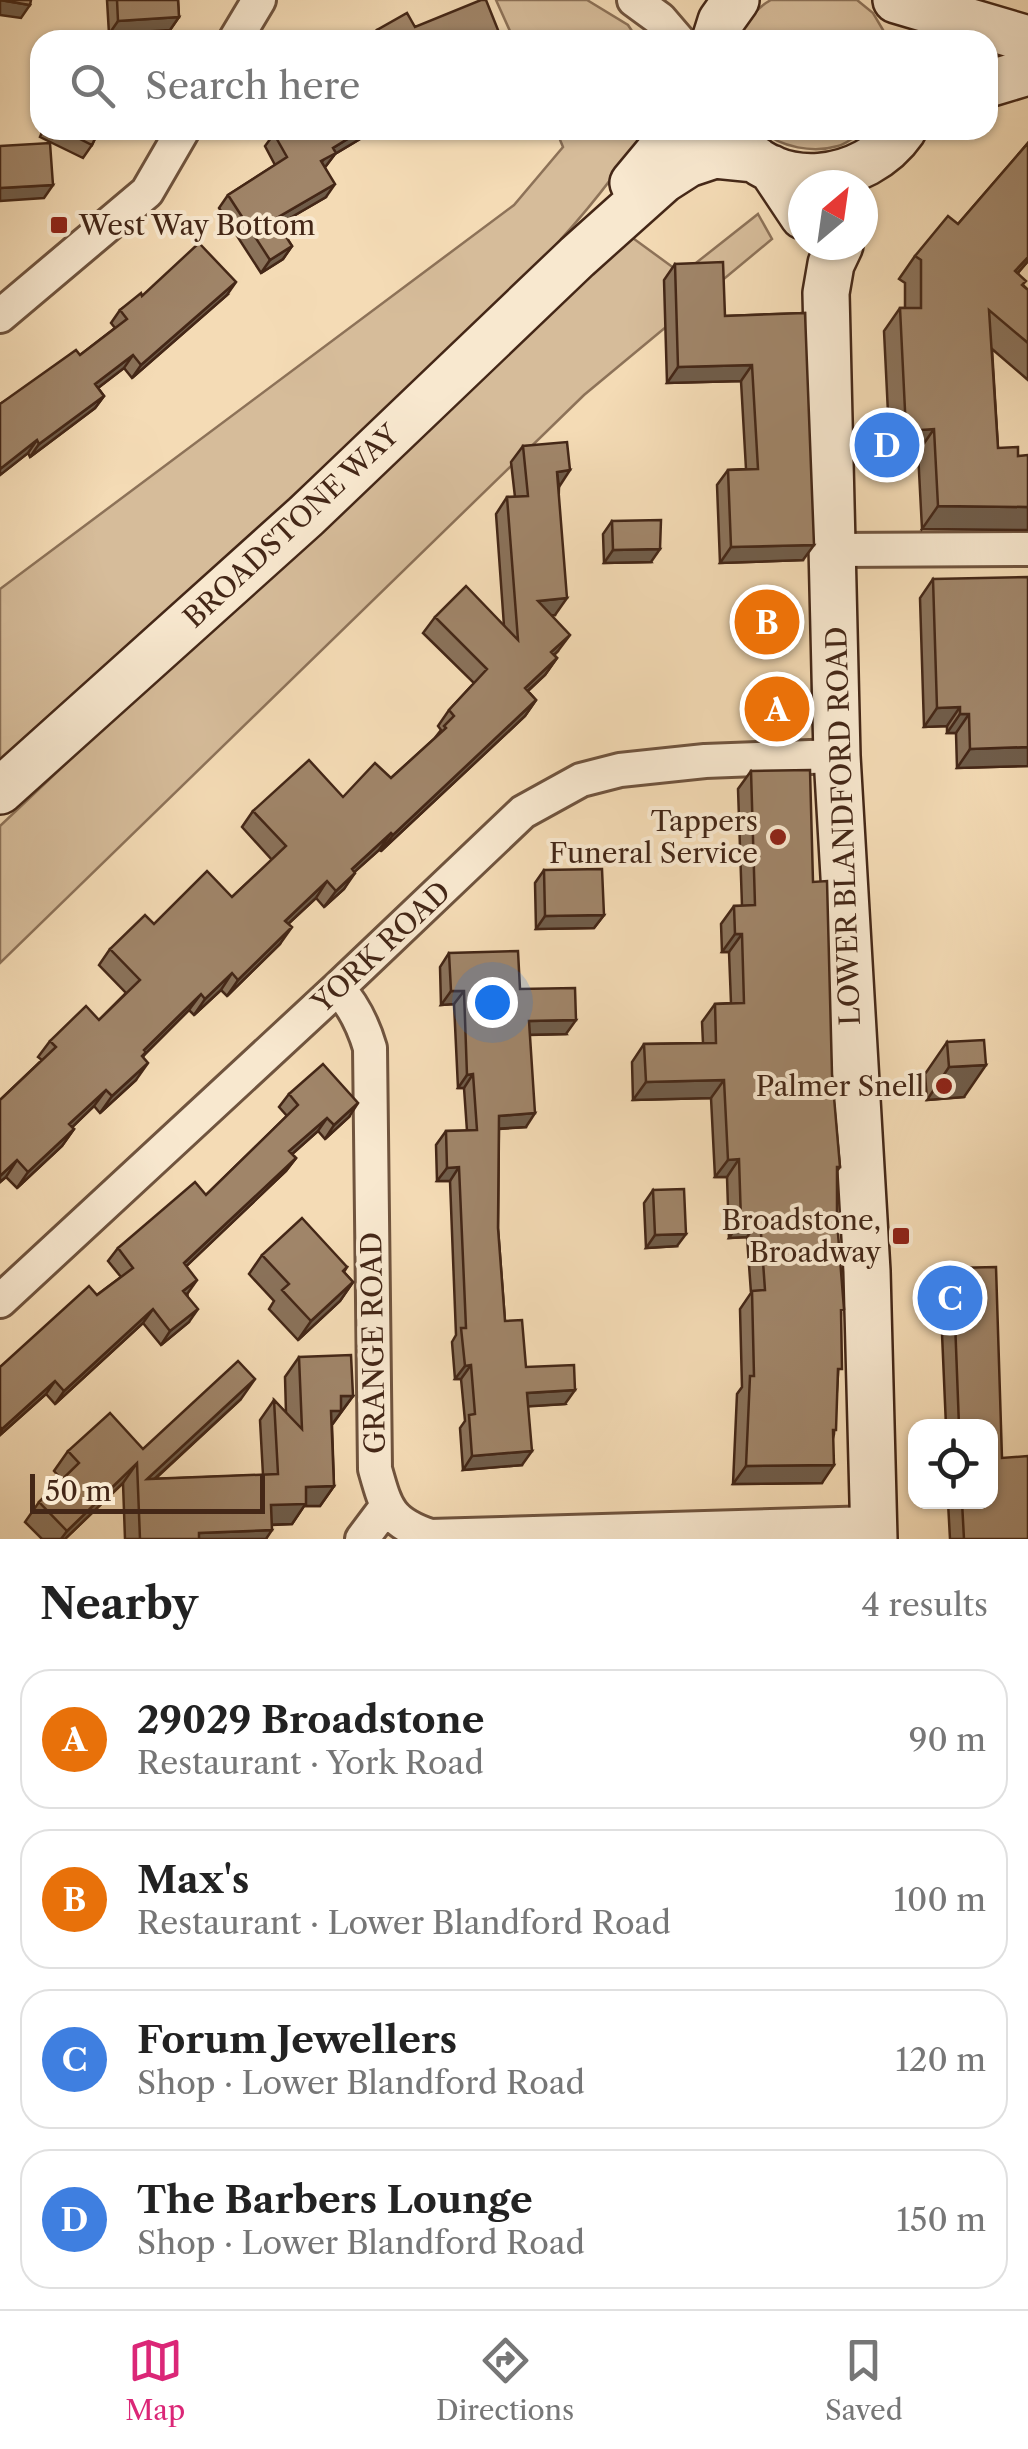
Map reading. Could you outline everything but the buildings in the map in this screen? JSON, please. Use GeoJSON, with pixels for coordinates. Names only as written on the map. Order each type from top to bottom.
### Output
{"type":"FeatureCollection","features":[{"type":"Feature","properties":{"kind":"main road"},"geometry":{"type":"LineString","coordinates":[[718,30],[736,0]]}},
{"type":"Feature","properties":{"kind":"main road"},"geometry":{"type":"LineString","coordinates":[[894,0],[1018,32]]}},
{"type":"Feature","properties":{"kind":"main road"},"geometry":{"type":"LineString","coordinates":[[894,0],[912,30]]}},
{"type":"Feature","properties":{"kind":"main road"},"geometry":{"type":"LineString","coordinates":[[998,81],[1028,72]]}},
{"type":"Feature","properties":{"kind":"main road","name":"BROADSTONE WAY"},"geometry":{"type":"LineString","coordinates":[[578,256],[669,140]]}},
{"type":"Feature","properties":{"kind":"main road","name":"BROADSTONE WAY"},"geometry":{"type":"LineString","coordinates":[[0,790],[306,516],[663,180],[688,164],[715,155],[751,152],[791,175],[827,177],[857,168],[895,140]]}},
{"type":"Feature","properties":{"kind":"main road"},"geometry":{"type":"LineString","coordinates":[[878,174],[897,140]]}},
{"type":"Feature","properties":{"kind":"main road"},"geometry":{"type":"LineString","coordinates":[[751,152],[788,198]]}},
{"type":"Feature","properties":{"kind":"main road","name":"LOWER BLANDFORD ROAD"},"geometry":{"type":"LineString","coordinates":[[818,260],[826,294]]}},
{"type":"Feature","properties":{"kind":"main road","name":"LOWER BLANDFORD ROAD"},"geometry":{"type":"LineString","coordinates":[[833,260],[826,294],[837,756],[866,1255],[874,1531]]}},
{"type":"Feature","properties":{"kind":"street"},"geometry":{"type":"LineString","coordinates":[[241,30],[259,0]]}},
{"type":"Feature","properties":{"kind":"street"},"geometry":{"type":"LineString","coordinates":[[634,0],[669,30]]}},
{"type":"Feature","properties":{"kind":"street"},"geometry":{"type":"LineString","coordinates":[[0,316],[147,192],[177,140]]}},
{"type":"Feature","properties":{"kind":"street"},"geometry":{"type":"LineString","coordinates":[[834,550],[1028,549]]}},
{"type":"Feature","properties":{"kind":"street","name":"YORK ROAD"},"geometry":{"type":"LineString","coordinates":[[0,1302],[523,812],[581,780],[620,770],[706,761],[837,756]]}},
{"type":"Feature","properties":{"kind":"street","name":"GRANGE ROAD"},"geometry":{"type":"LineString","coordinates":[[338,988],[364,1026],[370,1048],[375,1469],[386,1507]]}},
{"type":"Feature","properties":{"kind":"street"},"geometry":{"type":"LineString","coordinates":[[362,1539],[386,1507],[404,1526],[430,1536],[874,1531]]}},
{"type":"Feature","properties":{"kind":"shaded area"},"geometry":{"type":"Polygon","coordinates":[[[496,0],[587,0],[631,30],[510,30],[496,0]]]}},
{"type":"Feature","properties":{"kind":"shaded area"},"geometry":{"type":"Polygon","coordinates":[[[771,0],[857,0],[873,13],[883,30],[743,30],[760,7],[771,0]]]}},
{"type":"Feature","properties":{"kind":"shaded area"},"geometry":{"type":"Polygon","coordinates":[[[560,140],[638,140],[590,205],[496,307],[0,759],[0,589],[514,205],[563,147],[560,140]]]}},
{"type":"Feature","properties":{"kind":"shaded area"},"geometry":{"type":"Polygon","coordinates":[[[777,140],[849,140],[819,149],[777,140]]]}},
{"type":"Feature","properties":{"kind":"shaded area"},"geometry":{"type":"Polygon","coordinates":[[[758,214],[772,239],[584,395],[0,963],[0,826],[626,233],[682,274],[758,214]]]}},
{"type":"Feature","properties":{"kind":"place","name":"West Way Bottom"},"geometry":{"type":"Point","coordinates":[59,225]}},
{"type":"Feature","properties":{"kind":"place","name":"The Barbers Lounge"},"geometry":{"type":"Point","coordinates":[887,445]}},
{"type":"Feature","properties":{"kind":"place","name":"Max's"},"geometry":{"type":"Point","coordinates":[767,622]}},
{"type":"Feature","properties":{"kind":"place","name":"29029 Broadstone"},"geometry":{"type":"Point","coordinates":[777,709]}},
{"type":"Feature","properties":{"kind":"place","name":"Tappers Funeral Service"},"geometry":{"type":"Point","coordinates":[778,837]}},
{"type":"Feature","properties":{"kind":"place","name":"Palmer Snell"},"geometry":{"type":"Point","coordinates":[944,1086]}},
{"type":"Feature","properties":{"kind":"place","name":"Broadstone, Broadway"},"geometry":{"type":"Point","coordinates":[901,1236]}},
{"type":"Feature","properties":{"kind":"place","name":"Forum Jewellers"},"geometry":{"type":"Point","coordinates":[950,1298]}}]}
